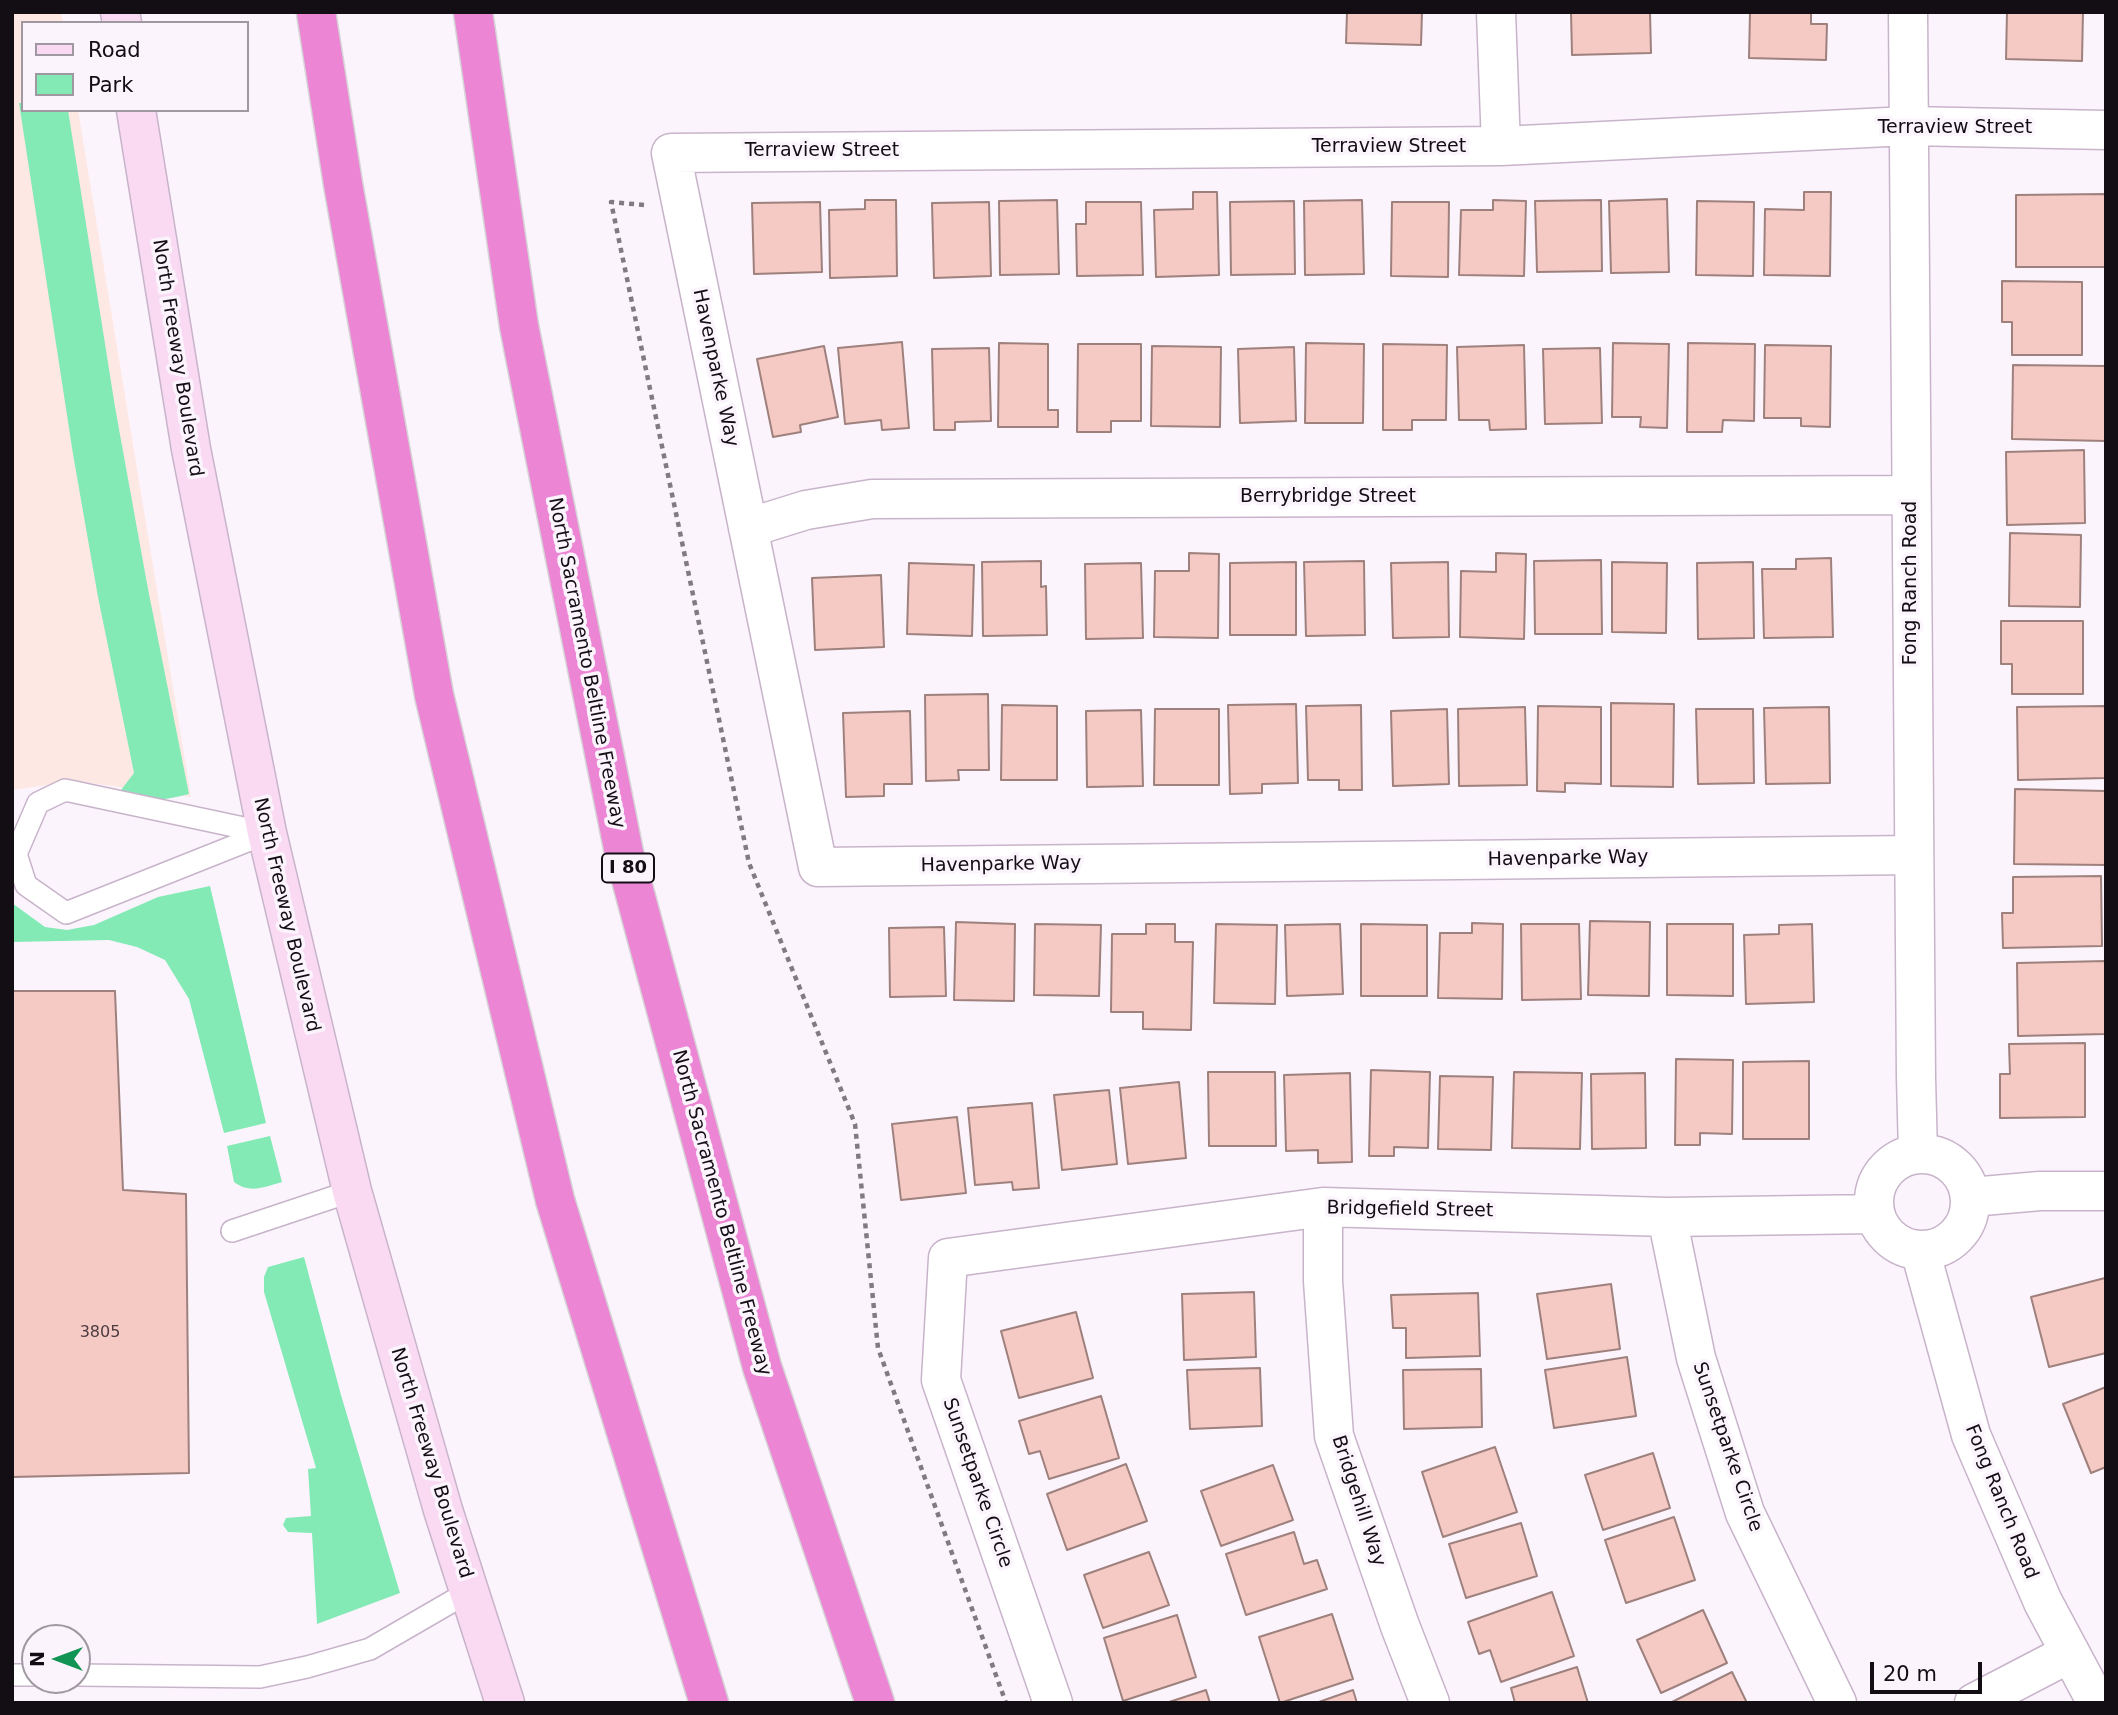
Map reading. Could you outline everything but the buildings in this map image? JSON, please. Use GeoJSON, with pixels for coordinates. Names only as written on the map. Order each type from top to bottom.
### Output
{"type":"FeatureCollection","features":[{"type":"Feature","properties":{"kind":"highway"},"geometry":{"type":"LineString","coordinates":[[316,12],[343,184],[434,695],[555,1200],[709,1703]]}},
{"type":"Feature","properties":{"kind":"highway","name":"North Sacramento Beltline Freeway"},"geometry":{"type":"LineString","coordinates":[[473,12],[519,326],[624,853],[762,1367],[875,1703]]}},
{"type":"Feature","properties":{"kind":"street"},"geometry":{"type":"LineString","coordinates":[[1496,12],[1501,146]]}},
{"type":"Feature","properties":{"kind":"street","name":"Fong Ranch Road"},"geometry":{"type":"LineString","coordinates":[[1908,12],[1918,1153]]}},
{"type":"Feature","properties":{"kind":"street","name":"North Freeway Boulevard"},"geometry":{"type":"LineString","coordinates":[[136,112],[191,449],[267,834],[352,1191],[443,1510],[505,1703]]}},
{"type":"Feature","properties":{"kind":"street","name":"Terraview Street"},"geometry":{"type":"LineString","coordinates":[[671,153],[1501,146],[1908,127],[2106,130]]}},
{"type":"Feature","properties":{"kind":"street","name":"Havenparke Way"},"geometry":{"type":"LineString","coordinates":[[671,153],[818,867],[1914,855]]}},
{"type":"Feature","properties":{"kind":"street","name":"Berrybridge Street"},"geometry":{"type":"LineString","coordinates":[[748,528],[806,510],[872,499],[1911,495]]}},
{"type":"Feature","properties":{"kind":"street"},"geometry":{"type":"LineString","coordinates":[[1918,1153],[1935,1154],[1951,1163],[1963,1176],[1970,1197],[1968,1218],[1953,1240],[1937,1248],[1920,1250],[1903,1247],[1891,1239],[1882,1229],[1875,1214],[1873,1198],[1877,1181],[1887,1167],[1901,1157],[1918,1153]]}},
{"type":"Feature","properties":{"kind":"street"},"geometry":{"type":"LineString","coordinates":[[1970,1197],[2040,1191],[2106,1191]]}},
{"type":"Feature","properties":{"kind":"street","name":"Bridgefield Street"},"geometry":{"type":"LineString","coordinates":[[947,1258],[1323,1207],[1667,1217],[1875,1214]]}},
{"type":"Feature","properties":{"kind":"street","name":"Bridgehill Way"},"geometry":{"type":"LineString","coordinates":[[1323,1207],[1323,1281],[1334,1436],[1400,1626],[1430,1703]]}},
{"type":"Feature","properties":{"kind":"street","name":"Sunsetparke Circle"},"geometry":{"type":"LineString","coordinates":[[1667,1217],[1696,1358],[1745,1513],[1838,1703]]}},
{"type":"Feature","properties":{"kind":"street","name":"Fong Ranch Road"},"geometry":{"type":"LineString","coordinates":[[1920,1250],[1971,1435],[2043,1602],[2097,1703]]}},
{"type":"Feature","properties":{"kind":"street","name":"Sunsetparke Circle"},"geometry":{"type":"LineString","coordinates":[[947,1258],[941,1380],[1053,1703]]}},
{"type":"Feature","properties":{"kind":"street"},"geometry":{"type":"LineString","coordinates":[[1974,1703],[2070,1653]]}},
{"type":"Feature","properties":{"kind":"lane"},"geometry":{"type":"LineString","coordinates":[[65,790],[267,834],[66,913],[26,885],[16,854],[38,803],[65,790]]}},
{"type":"Feature","properties":{"kind":"lane"},"geometry":{"type":"LineString","coordinates":[[232,1231],[352,1191]]}},
{"type":"Feature","properties":{"kind":"lane"},"geometry":{"type":"LineString","coordinates":[[91,1675],[260,1676],[307,1667],[370,1649],[470,1591]]}},
{"type":"Feature","properties":{"kind":"path"},"geometry":{"type":"LineString","coordinates":[[683,208],[611,202],[749,863],[855,1125],[878,1348],[1006,1703]]}},
{"type":"Feature","properties":{"kind":"shaded area"},"geometry":{"type":"Polygon","coordinates":[[[12,12],[61,12],[63,21],[21,21],[21,112],[78,112],[191,797],[76,781],[12,790],[12,12]]]}},
{"type":"Feature","properties":{"kind":"green space"},"geometry":{"type":"Polygon","coordinates":[[[19,103],[21,112],[68,112],[115,407],[189,794],[145,799],[121,790],[134,773],[98,597],[73,454],[19,103]]]}},
{"type":"Feature","properties":{"kind":"green space"},"geometry":{"type":"Polygon","coordinates":[[[210,886],[266,1123],[224,1133],[189,999],[165,960],[137,947],[109,940],[12,942],[12,903],[45,927],[67,930],[94,925],[158,897],[210,886]]]}},
{"type":"Feature","properties":{"kind":"green space"},"geometry":{"type":"Polygon","coordinates":[[[270,1136],[282,1182],[251,1189],[234,1182],[227,1146],[270,1136]]]}},
{"type":"Feature","properties":{"kind":"green space"},"geometry":{"type":"Polygon","coordinates":[[[304,1257],[341,1395],[400,1593],[317,1624],[312,1533],[288,1532],[283,1525],[286,1518],[311,1516],[308,1469],[316,1468],[264,1292],[264,1277],[268,1267],[304,1257]]]}}]}
